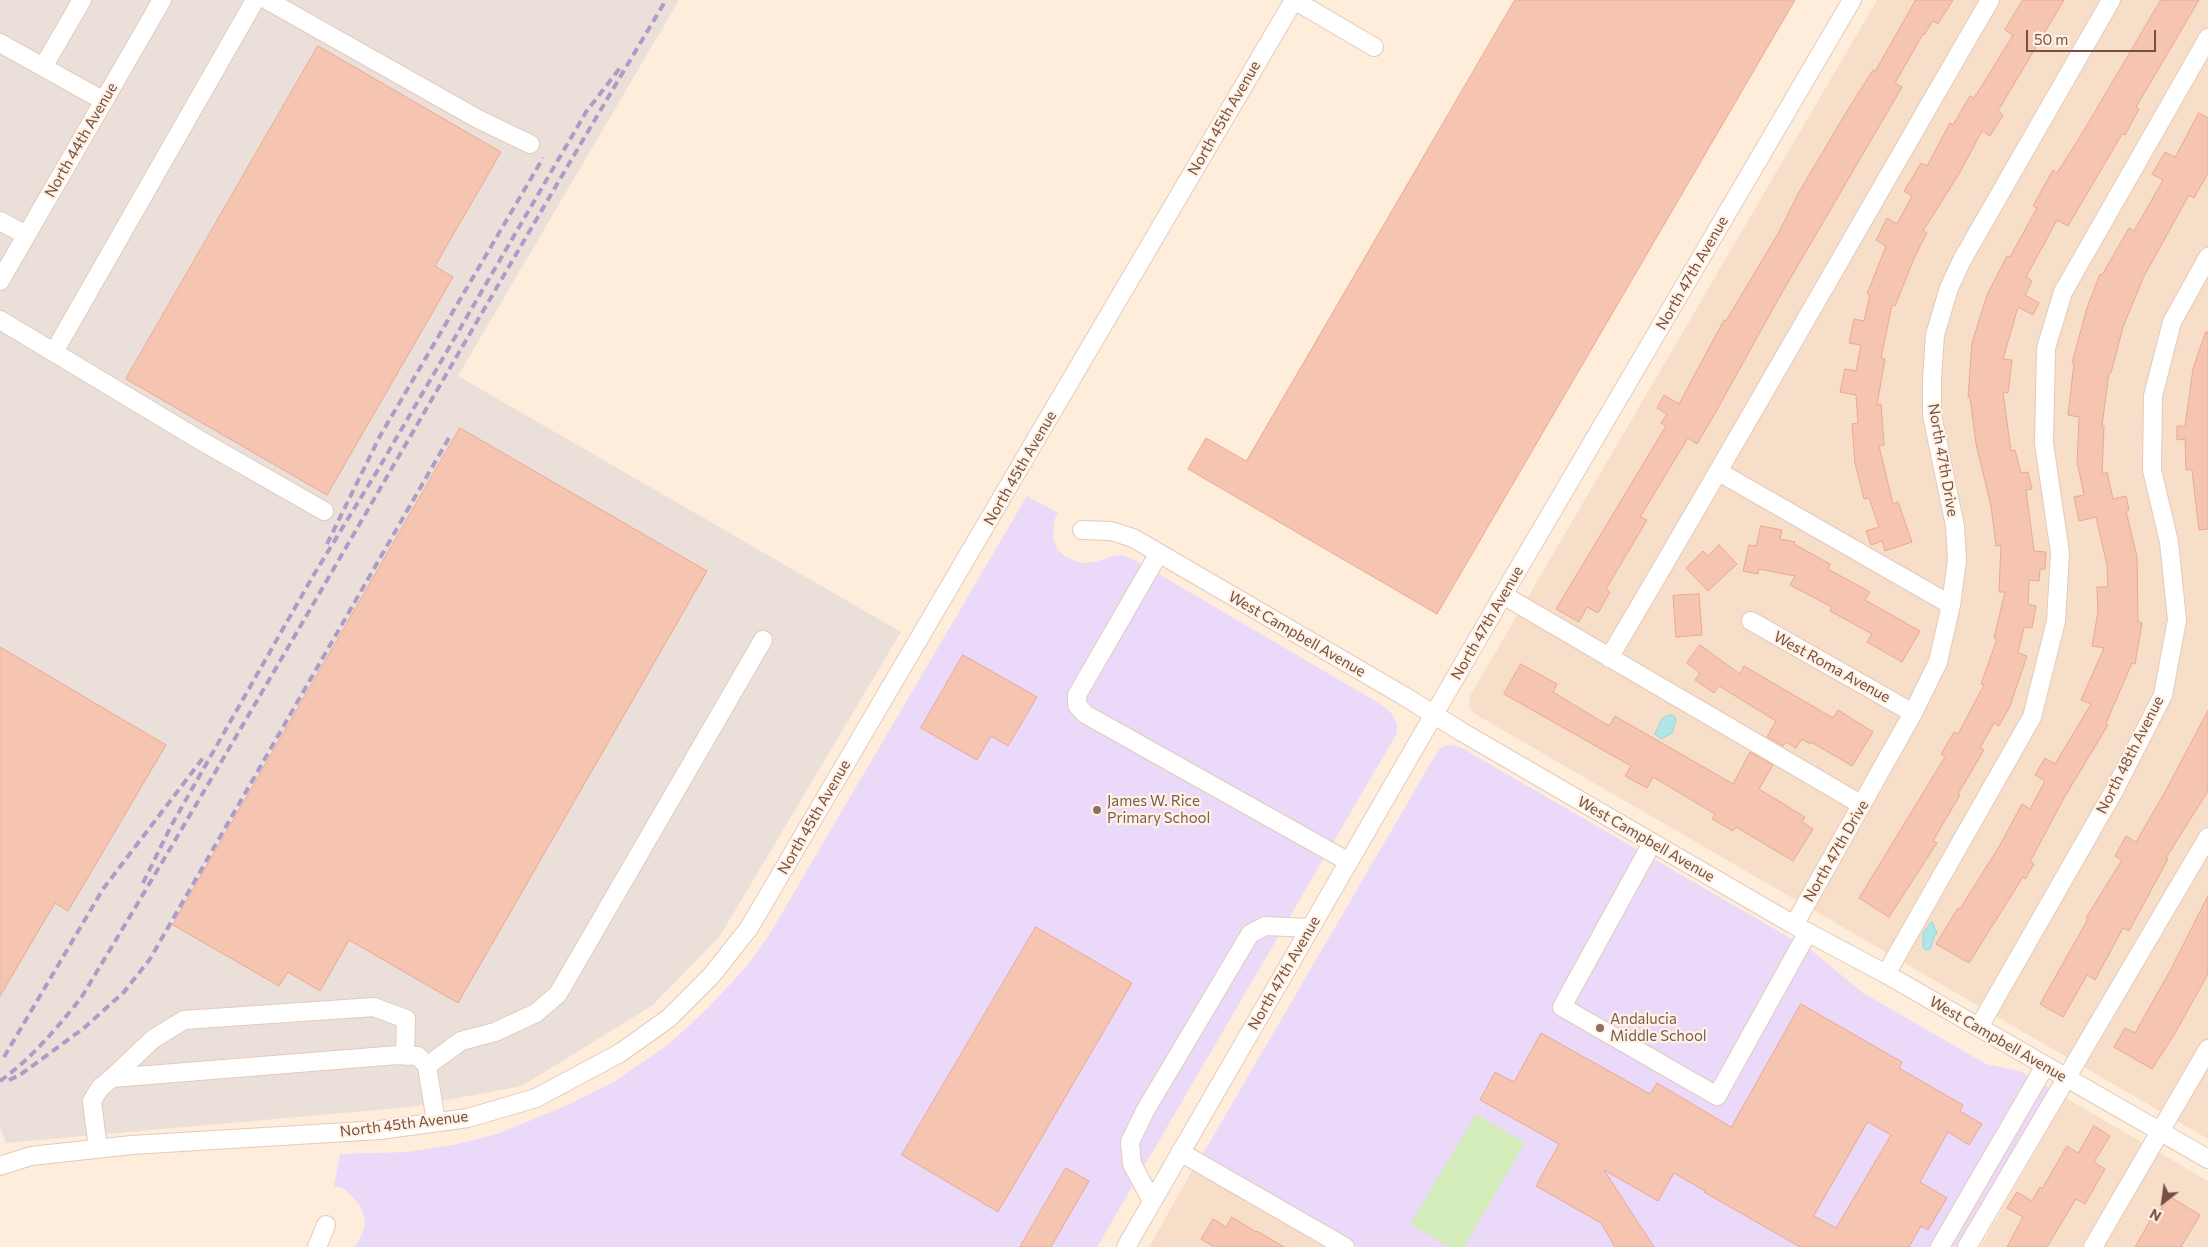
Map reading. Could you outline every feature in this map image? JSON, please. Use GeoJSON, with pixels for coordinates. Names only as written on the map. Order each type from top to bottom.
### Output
{"type":"FeatureCollection","features":[{"type":"Feature","properties":{"kind":"street"},"geometry":{"type":"LineString","coordinates":[[43,67],[82,0]]}},
{"type":"Feature","properties":{"kind":"street","name":"North 44th Avenue"},"geometry":{"type":"LineString","coordinates":[[0,281],[162,0]]}},
{"type":"Feature","properties":{"kind":"street"},"geometry":{"type":"LineString","coordinates":[[54,352],[255,0]]}},
{"type":"Feature","properties":{"kind":"street"},"geometry":{"type":"LineString","coordinates":[[267,0],[478,119],[530,144]]}},
{"type":"Feature","properties":{"kind":"street"},"geometry":{"type":"LineString","coordinates":[[1294,0],[1374,47]]}},
{"type":"Feature","properties":{"kind":"street","name":"North 45th Avenue"},"geometry":{"type":"LineString","coordinates":[[0,1166],[31,1156],[98,1149],[380,1130],[468,1118],[536,1098],[620,1053],[669,1018],[711,976],[749,928],[1294,0]]}},
{"type":"Feature","properties":{"kind":"street","name":"North 47th Avenue"},"geometry":{"type":"LineString","coordinates":[[1128,1246],[1180,1152],[1503,595],[1852,0]]}},
{"type":"Feature","properties":{"kind":"street"},"geometry":{"type":"LineString","coordinates":[[1609,658],[1719,472],[1990,0]]}},
{"type":"Feature","properties":{"kind":"street","name":"North 47th Drive"},"geometry":{"type":"LineString","coordinates":[[1652,843],[1562,1007],[1717,1096],[1862,805],[1914,713],[1938,662],[1951,605],[1957,560],[1955,526],[1932,415],[1935,336],[1948,288],[1962,260],[2111,0]]}},
{"type":"Feature","properties":{"kind":"street"},"geometry":{"type":"LineString","coordinates":[[1886,974],[2032,717],[2056,621],[2060,553],[2044,443],[2046,348],[2063,292],[2208,38]]}},
{"type":"Feature","properties":{"kind":"street"},"geometry":{"type":"LineString","coordinates":[[0,42],[104,101]]}},
{"type":"Feature","properties":{"kind":"street"},"geometry":{"type":"LineString","coordinates":[[0,221],[26,235]]}},
{"type":"Feature","properties":{"kind":"street","name":"North 48th Avenue"},"geometry":{"type":"LineString","coordinates":[[1979,1027],[2115,789],[2162,695],[2177,620],[2169,542],[2152,470],[2153,396],[2172,322],[2208,257]]}},
{"type":"Feature","properties":{"kind":"street"},"geometry":{"type":"LineString","coordinates":[[0,320],[198,439],[324,511]]}},
{"type":"Feature","properties":{"kind":"street"},"geometry":{"type":"LineString","coordinates":[[1719,472],[1951,605]]}},
{"type":"Feature","properties":{"kind":"street","name":"West Campbell Avenue"},"geometry":{"type":"LineString","coordinates":[[1082,530],[1111,531],[1133,538],[1652,843],[1801,929],[1886,974],[2208,1159]]}},
{"type":"Feature","properties":{"kind":"street"},"geometry":{"type":"LineString","coordinates":[[1159,553],[1077,695],[1077,705],[1085,714],[1349,862]]}},
{"type":"Feature","properties":{"kind":"street"},"geometry":{"type":"LineString","coordinates":[[1503,595],[1862,805]]}},
{"type":"Feature","properties":{"kind":"street","name":"West Roma Avenue"},"geometry":{"type":"LineString","coordinates":[[1751,621],[1914,713]]}},
{"type":"Feature","properties":{"kind":"street"},"geometry":{"type":"LineString","coordinates":[[427,1066],[461,1041],[495,1032],[536,1013],[558,994],[763,640]]}},
{"type":"Feature","properties":{"kind":"street"},"geometry":{"type":"LineString","coordinates":[[1967,1247],[2208,837]]}},
{"type":"Feature","properties":{"kind":"street"},"geometry":{"type":"LineString","coordinates":[[1152,1201],[1132,1164],[1130,1142],[1145,1111],[1250,934],[1265,926],[1310,928]]}},
{"type":"Feature","properties":{"kind":"street"},"geometry":{"type":"LineString","coordinates":[[98,1149],[92,1101],[100,1088],[153,1039],[184,1020],[374,1007],[406,1019],[406,1056]]}},
{"type":"Feature","properties":{"kind":"street"},"geometry":{"type":"LineString","coordinates":[[2092,1247],[2208,1049]]}},
{"type":"Feature","properties":{"kind":"street"},"geometry":{"type":"LineString","coordinates":[[112,1078],[418,1056],[427,1066],[436,1122]]}},
{"type":"Feature","properties":{"kind":"street"},"geometry":{"type":"LineString","coordinates":[[1940,1247],[2045,1066]]}},
{"type":"Feature","properties":{"kind":"street"},"geometry":{"type":"LineString","coordinates":[[1180,1152],[1345,1247]]}},
{"type":"Feature","properties":{"kind":"street"},"geometry":{"type":"LineString","coordinates":[[317,1247],[326,1225]]}},
{"type":"Feature","properties":{"kind":"shaded area"},"geometry":{"type":"Polygon","coordinates":[[[0,0],[679,0],[458,376],[901,632],[720,936],[653,1005],[522,1086],[410,1107],[6,1143],[0,1128],[0,0]]]}},
{"type":"Feature","properties":{"kind":"shaded area"},"geometry":{"type":"Polygon","coordinates":[[[1877,0],[2208,0],[2208,1139],[1475,714],[1469,707],[1470,696],[1877,0]]]}},
{"type":"Feature","properties":{"kind":"shaded area","name":"James W. Rice Primary School"},"geometry":{"type":"Polygon","coordinates":[[[1027,496],[1058,513],[1054,521],[1053,538],[1057,549],[1066,557],[1081,563],[1095,562],[1112,556],[1123,555],[1133,559],[1382,705],[1392,714],[1397,724],[1397,733],[1097,1247],[355,1247],[363,1232],[365,1221],[361,1207],[354,1198],[343,1188],[334,1186],[340,1154],[408,1152],[458,1144],[497,1134],[561,1108],[614,1082],[669,1044],[708,1008],[747,966],[769,935],[1027,496]]]}},
{"type":"Feature","properties":{"kind":"shaded area","name":"Andalucia Middle School"},"geometry":{"type":"Polygon","coordinates":[[[1450,745],[1460,747],[1811,950],[1863,993],[1986,1064],[2020,1071],[2052,1090],[1960,1247],[1357,1247],[1201,1157],[1436,754],[1442,747],[1450,745]]]}},
{"type":"Feature","properties":{"kind":"shaded area"},"geometry":{"type":"Polygon","coordinates":[[[2066,1098],[2208,1181],[2208,1247],[1980,1247],[2066,1098]]]}},
{"type":"Feature","properties":{"kind":"shaded area"},"geometry":{"type":"Polygon","coordinates":[[[1193,1169],[1327,1247],[1149,1247],[1193,1169]]]}},
{"type":"Feature","properties":{"kind":"green space"},"geometry":{"type":"Polygon","coordinates":[[[1476,1114],[1525,1143],[1464,1247],[1449,1247],[1410,1224],[1476,1114]]]}},
{"type":"Feature","properties":{"kind":"water"},"geometry":{"type":"Polygon","coordinates":[[[1669,715],[1674,716],[1676,720],[1672,733],[1661,739],[1655,734],[1662,719],[1669,715]]]}},
{"type":"Feature","properties":{"kind":"water"},"geometry":{"type":"Polygon","coordinates":[[[1932,922],[1937,933],[1931,948],[1926,950],[1923,947],[1923,933],[1932,922]]]}},
{"type":"Feature","properties":{"kind":"building"},"geometry":{"type":"Polygon","coordinates":[[[1515,0],[1795,0],[1437,614],[1188,469],[1206,438],[1246,461],[1515,0]]]}},
{"type":"Feature","properties":{"kind":"building"},"geometry":{"type":"Polygon","coordinates":[[[1916,0],[1953,0],[1938,24],[1933,21],[1923,34],[1895,83],[1902,87],[1780,296],[1697,444],[1688,438],[1640,517],[1647,520],[1606,589],[1610,592],[1598,613],[1587,607],[1579,622],[1556,609],[1666,426],[1661,423],[1667,414],[1657,408],[1664,395],[1679,404],[1724,320],[1726,321],[1847,111],[1873,70],[1875,71],[1916,0]]]}},
{"type":"Feature","properties":{"kind":"building"},"geometry":{"type":"Polygon","coordinates":[[[2023,0],[2064,0],[1998,111],[2003,115],[1990,136],[1982,131],[1959,174],[1923,231],[1927,233],[1915,256],[1895,306],[1892,305],[1881,358],[1885,359],[1877,405],[1881,404],[1884,445],[1879,446],[1893,504],[1898,502],[1912,542],[1885,551],[1882,541],[1871,545],[1866,531],[1879,527],[1869,498],[1864,499],[1855,463],[1852,424],[1858,423],[1856,395],[1840,392],[1845,369],[1856,371],[1861,345],[1849,343],[1854,319],[1864,321],[1870,295],[1867,294],[1886,246],[1876,240],[1887,218],[1897,224],[1912,196],[1904,191],[1921,163],[1927,166],[1950,123],[1953,125],[1970,96],[1974,98],[1983,84],[2013,35],[2005,30],[2023,0]]]}},
{"type":"Feature","properties":{"kind":"building"},"geometry":{"type":"Polygon","coordinates":[[[2161,0],[2199,0],[2136,107],[2139,109],[2125,135],[2122,134],[2068,226],[2057,220],[2026,277],[2032,281],[2025,295],[2039,303],[2033,315],[2018,307],[2003,359],[2012,360],[2008,393],[2003,392],[2011,451],[2015,450],[2021,473],[2028,472],[2032,489],[2026,490],[2034,551],[2046,552],[2045,569],[2040,569],[2039,581],[2029,580],[2028,604],[2036,606],[2032,628],[2024,627],[2018,653],[2027,656],[2010,706],[1999,726],[1994,723],[1980,748],[1984,750],[1933,841],[1937,843],[1889,917],[1859,898],[1945,757],[1941,754],[1954,732],[1958,734],[1984,685],[1981,684],[1997,639],[1994,638],[2005,592],[1999,592],[2001,545],[1996,546],[1991,506],[1976,444],[1970,397],[1968,397],[1972,343],[1987,295],[2007,256],[2010,257],[2037,208],[2033,206],[2053,170],[2057,173],[2083,132],[2161,0]]]}},
{"type":"Feature","properties":{"kind":"building"},"geometry":{"type":"Polygon","coordinates":[[[318,46],[501,152],[435,266],[453,277],[327,495],[126,379],[318,46]]]}},
{"type":"Feature","properties":{"kind":"building"},"geometry":{"type":"Polygon","coordinates":[[[2199,113],[2208,118],[2208,173],[2194,198],[2189,195],[2143,278],[2123,327],[2111,373],[2109,373],[2102,426],[2104,426],[2102,474],[2107,472],[2113,499],[2126,496],[2129,510],[2126,511],[2137,557],[2138,622],[2142,623],[2135,664],[2132,663],[2106,723],[2108,725],[2064,798],[2030,862],[2034,864],[2025,879],[2023,877],[1969,963],[1936,944],[2000,845],[2022,804],[2030,809],[2045,781],[2035,775],[2045,758],[2055,764],[2091,704],[2081,700],[2104,648],[2092,646],[2098,612],[2097,587],[2108,587],[2107,565],[2096,517],[2079,521],[2074,497],[2084,495],[2077,466],[2079,417],[2068,415],[2074,363],[2072,363],[2087,308],[2100,274],[2102,275],[2129,228],[2134,231],[2163,180],[2152,174],[2165,152],[2175,157],[2199,113]]]}},
{"type":"Feature","properties":{"kind":"building"},"geometry":{"type":"Polygon","coordinates":[[[2206,332],[2208,332],[2208,529],[2199,530],[2192,470],[2186,470],[2185,439],[2177,440],[2177,426],[2185,426],[2193,369],[2206,332]]]}},
{"type":"Feature","properties":{"kind":"building"},"geometry":{"type":"Polygon","coordinates":[[[460,428],[707,571],[458,1003],[349,940],[320,991],[288,972],[279,986],[173,925],[460,428]]]}},
{"type":"Feature","properties":{"kind":"building"},"geometry":{"type":"Polygon","coordinates":[[[1761,526],[1782,530],[1780,539],[1795,542],[1794,544],[1830,564],[1828,569],[1870,592],[1865,600],[1920,631],[1902,662],[1867,642],[1872,634],[1830,611],[1832,607],[1790,585],[1795,576],[1759,569],[1758,574],[1743,571],[1749,545],[1756,546],[1761,526]]]}},
{"type":"Feature","properties":{"kind":"building"},"geometry":{"type":"Polygon","coordinates":[[[1719,545],[1737,564],[1708,591],[1686,568],[1703,551],[1708,556],[1719,545]]]}},
{"type":"Feature","properties":{"kind":"building"},"geometry":{"type":"Polygon","coordinates":[[[1699,594],[1702,635],[1676,637],[1673,596],[1699,594]]]}},
{"type":"Feature","properties":{"kind":"building"},"geometry":{"type":"Polygon","coordinates":[[[1700,645],[1740,674],[1744,666],[1833,718],[1838,710],[1873,732],[1852,766],[1811,742],[1810,744],[1802,739],[1796,748],[1786,742],[1783,746],[1767,737],[1776,721],[1719,686],[1714,693],[1695,680],[1700,673],[1687,663],[1700,645]]]}},
{"type":"Feature","properties":{"kind":"building"},"geometry":{"type":"Polygon","coordinates":[[[0,647],[166,745],[68,911],[55,903],[0,996],[0,647]]]}},
{"type":"Feature","properties":{"kind":"building"},"geometry":{"type":"Polygon","coordinates":[[[963,655],[1037,697],[1008,746],[991,736],[977,760],[921,728],[963,655]]]}},
{"type":"Feature","properties":{"kind":"building"},"geometry":{"type":"Polygon","coordinates":[[[1521,664],[1557,684],[1553,692],[1609,726],[1615,716],[1733,784],[1750,752],[1773,765],[1759,789],[1805,817],[1802,822],[1813,829],[1793,861],[1736,827],[1733,831],[1712,819],[1715,814],[1653,777],[1647,788],[1625,776],[1631,766],[1504,694],[1521,664]]]}},
{"type":"Feature","properties":{"kind":"building"},"geometry":{"type":"Polygon","coordinates":[[[2208,711],[2208,791],[2166,858],[2168,859],[2129,931],[2123,928],[2095,980],[2087,975],[2063,1017],[2040,1004],[2088,919],[2086,918],[2122,860],[2115,856],[2126,836],[2136,842],[2208,711]]]}},
{"type":"Feature","properties":{"kind":"building"},"geometry":{"type":"Polygon","coordinates":[[[2208,896],[2208,974],[2174,1035],[2152,1069],[2114,1047],[2125,1028],[2135,1033],[2170,971],[2208,896]]]}},
{"type":"Feature","properties":{"kind":"building"},"geometry":{"type":"Polygon","coordinates":[[[1036,927],[1132,983],[998,1212],[902,1155],[1036,927]]]}},
{"type":"Feature","properties":{"kind":"building"},"geometry":{"type":"Polygon","coordinates":[[[1801,1004],[1902,1062],[1899,1068],[1963,1105],[1960,1111],[1982,1124],[1969,1145],[1948,1132],[1920,1182],[1947,1198],[1928,1230],[1921,1226],[1909,1247],[1800,1247],[1674,1173],[1658,1201],[1604,1170],[1654,1247],[1615,1247],[1601,1223],[1536,1186],[1559,1144],[1480,1100],[1495,1072],[1514,1082],[1541,1033],[1650,1094],[1657,1083],[1731,1127],[1801,1004]],[[1868,1122],[1814,1216],[1836,1228],[1891,1135],[1868,1122]]]}},
{"type":"Feature","properties":{"kind":"building"},"geometry":{"type":"Polygon","coordinates":[[[2094,1126],[2110,1136],[2094,1162],[2105,1169],[2085,1204],[2076,1199],[2047,1247],[2007,1247],[2023,1217],[2007,1208],[2017,1192],[2032,1201],[2040,1187],[2042,1189],[2067,1146],[2078,1153],[2094,1126]]]}},
{"type":"Feature","properties":{"kind":"building"},"geometry":{"type":"Polygon","coordinates":[[[1066,1168],[1089,1181],[1051,1247],[1020,1247],[1066,1168]]]}},
{"type":"Feature","properties":{"kind":"building"},"geometry":{"type":"Polygon","coordinates":[[[2169,1196],[2200,1215],[2181,1247],[2135,1247],[2151,1219],[2154,1221],[2169,1196]]]}},
{"type":"Feature","properties":{"kind":"building"},"geometry":{"type":"Polygon","coordinates":[[[1232,1217],[1284,1247],[1214,1247],[1201,1239],[1213,1219],[1226,1227],[1232,1217]]]}},
{"type":"Feature","properties":{"kind":"railway"},"geometry":{"type":"LineString","coordinates":[[0,1081],[33,1053],[81,998],[229,749],[666,0]]}},
{"type":"Feature","properties":{"kind":"railway"},"geometry":{"type":"LineString","coordinates":[[143,883],[171,826],[313,576],[379,468],[586,112],[620,68]]}},
{"type":"Feature","properties":{"kind":"railway"},"geometry":{"type":"LineString","coordinates":[[327,544],[380,436],[543,158]]}},
{"type":"Feature","properties":{"kind":"railway"},"geometry":{"type":"LineString","coordinates":[[9,1080],[20,1075],[84,1028],[124,992],[150,959],[450,436]]}},
{"type":"Feature","properties":{"kind":"railway"},"geometry":{"type":"LineString","coordinates":[[4,1057],[103,889],[203,758]]}},
{"type":"Feature","properties":{"kind":"place","name":"James W. Rice Primary School"},"geometry":{"type":"Point","coordinates":[1097,810]}},
{"type":"Feature","properties":{"kind":"place","name":"Andalucia Middle School"},"geometry":{"type":"Point","coordinates":[1600,1028]}}]}
